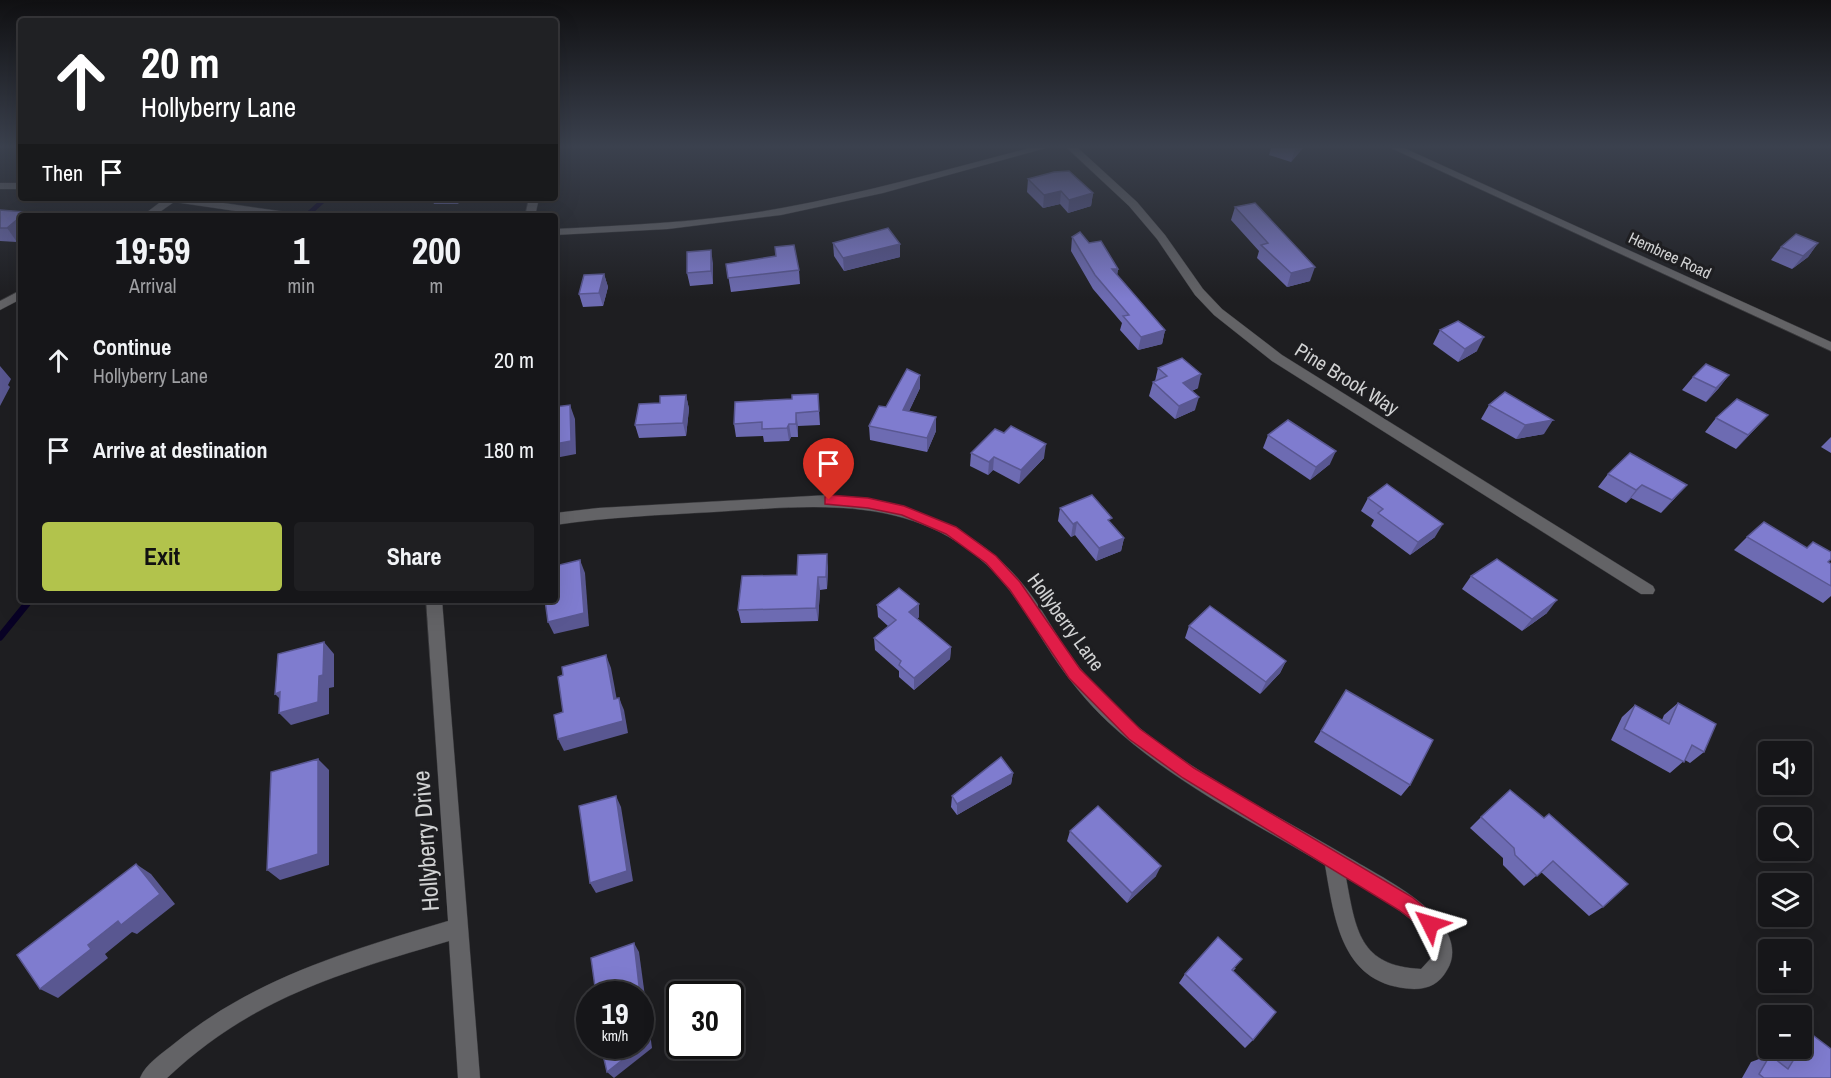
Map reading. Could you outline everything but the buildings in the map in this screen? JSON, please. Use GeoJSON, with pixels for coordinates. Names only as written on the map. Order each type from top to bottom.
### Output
{"type":"FeatureCollection","features":[{"type":"Feature","properties":{"kind":"street"},"geometry":{"type":"LineString","coordinates":[[558,232],[664,227],[782,212],[846,198]]}},
{"type":"Feature","properties":{"kind":"street","name":"Pine Brook Way"},"geometry":{"type":"LineString","coordinates":[[1127,198],[1161,237],[1199,292],[1239,331],[1277,358],[1647,590]]}},
{"type":"Feature","properties":{"kind":"street","name":"Hembree Road"},"geometry":{"type":"LineString","coordinates":[[1506,198],[1831,347]]}},
{"type":"Feature","properties":{"kind":"street"},"geometry":{"type":"LineString","coordinates":[[151,213],[169,201]]}},
{"type":"Feature","properties":{"kind":"street"},"geometry":{"type":"LineString","coordinates":[[186,201],[272,213]]}},
{"type":"Feature","properties":{"kind":"street"},"geometry":{"type":"LineString","coordinates":[[0,306],[18,296]]}},
{"type":"Feature","properties":{"kind":"street","name":"Hollyberry Lane"},"geometry":{"type":"LineString","coordinates":[[558,519],[598,513],[829,500],[868,503],[904,511],[951,530],[997,566],[1015,586],[1074,674],[1135,734],[1188,773],[1333,859],[1405,904],[1430,924],[1444,948],[1441,963],[1425,979],[1405,981],[1376,969],[1358,955],[1349,937],[1333,859]]}},
{"type":"Feature","properties":{"kind":"street","name":"Hollyberry Drive"},"geometry":{"type":"LineString","coordinates":[[434,603],[469,1078]]}},
{"type":"Feature","properties":{"kind":"street"},"geometry":{"type":"LineString","coordinates":[[151,1078],[200,1037],[248,1005],[317,972],[458,928]]}},
{"type":"Feature","properties":{"kind":"waterway"},"geometry":{"type":"LineString","coordinates":[[309,213],[323,201]]}},
{"type":"Feature","properties":{"kind":"waterway"},"geometry":{"type":"LineString","coordinates":[[0,637],[28,603]]}},
{"type":"Feature","properties":{"kind":"route"},"geometry":{"type":"LineString","coordinates":[[829,500],[868,503],[904,511],[951,530],[991,559],[1015,586],[1074,674],[1135,734],[1188,773],[1333,859],[1405,904],[1430,924]]}}]}
